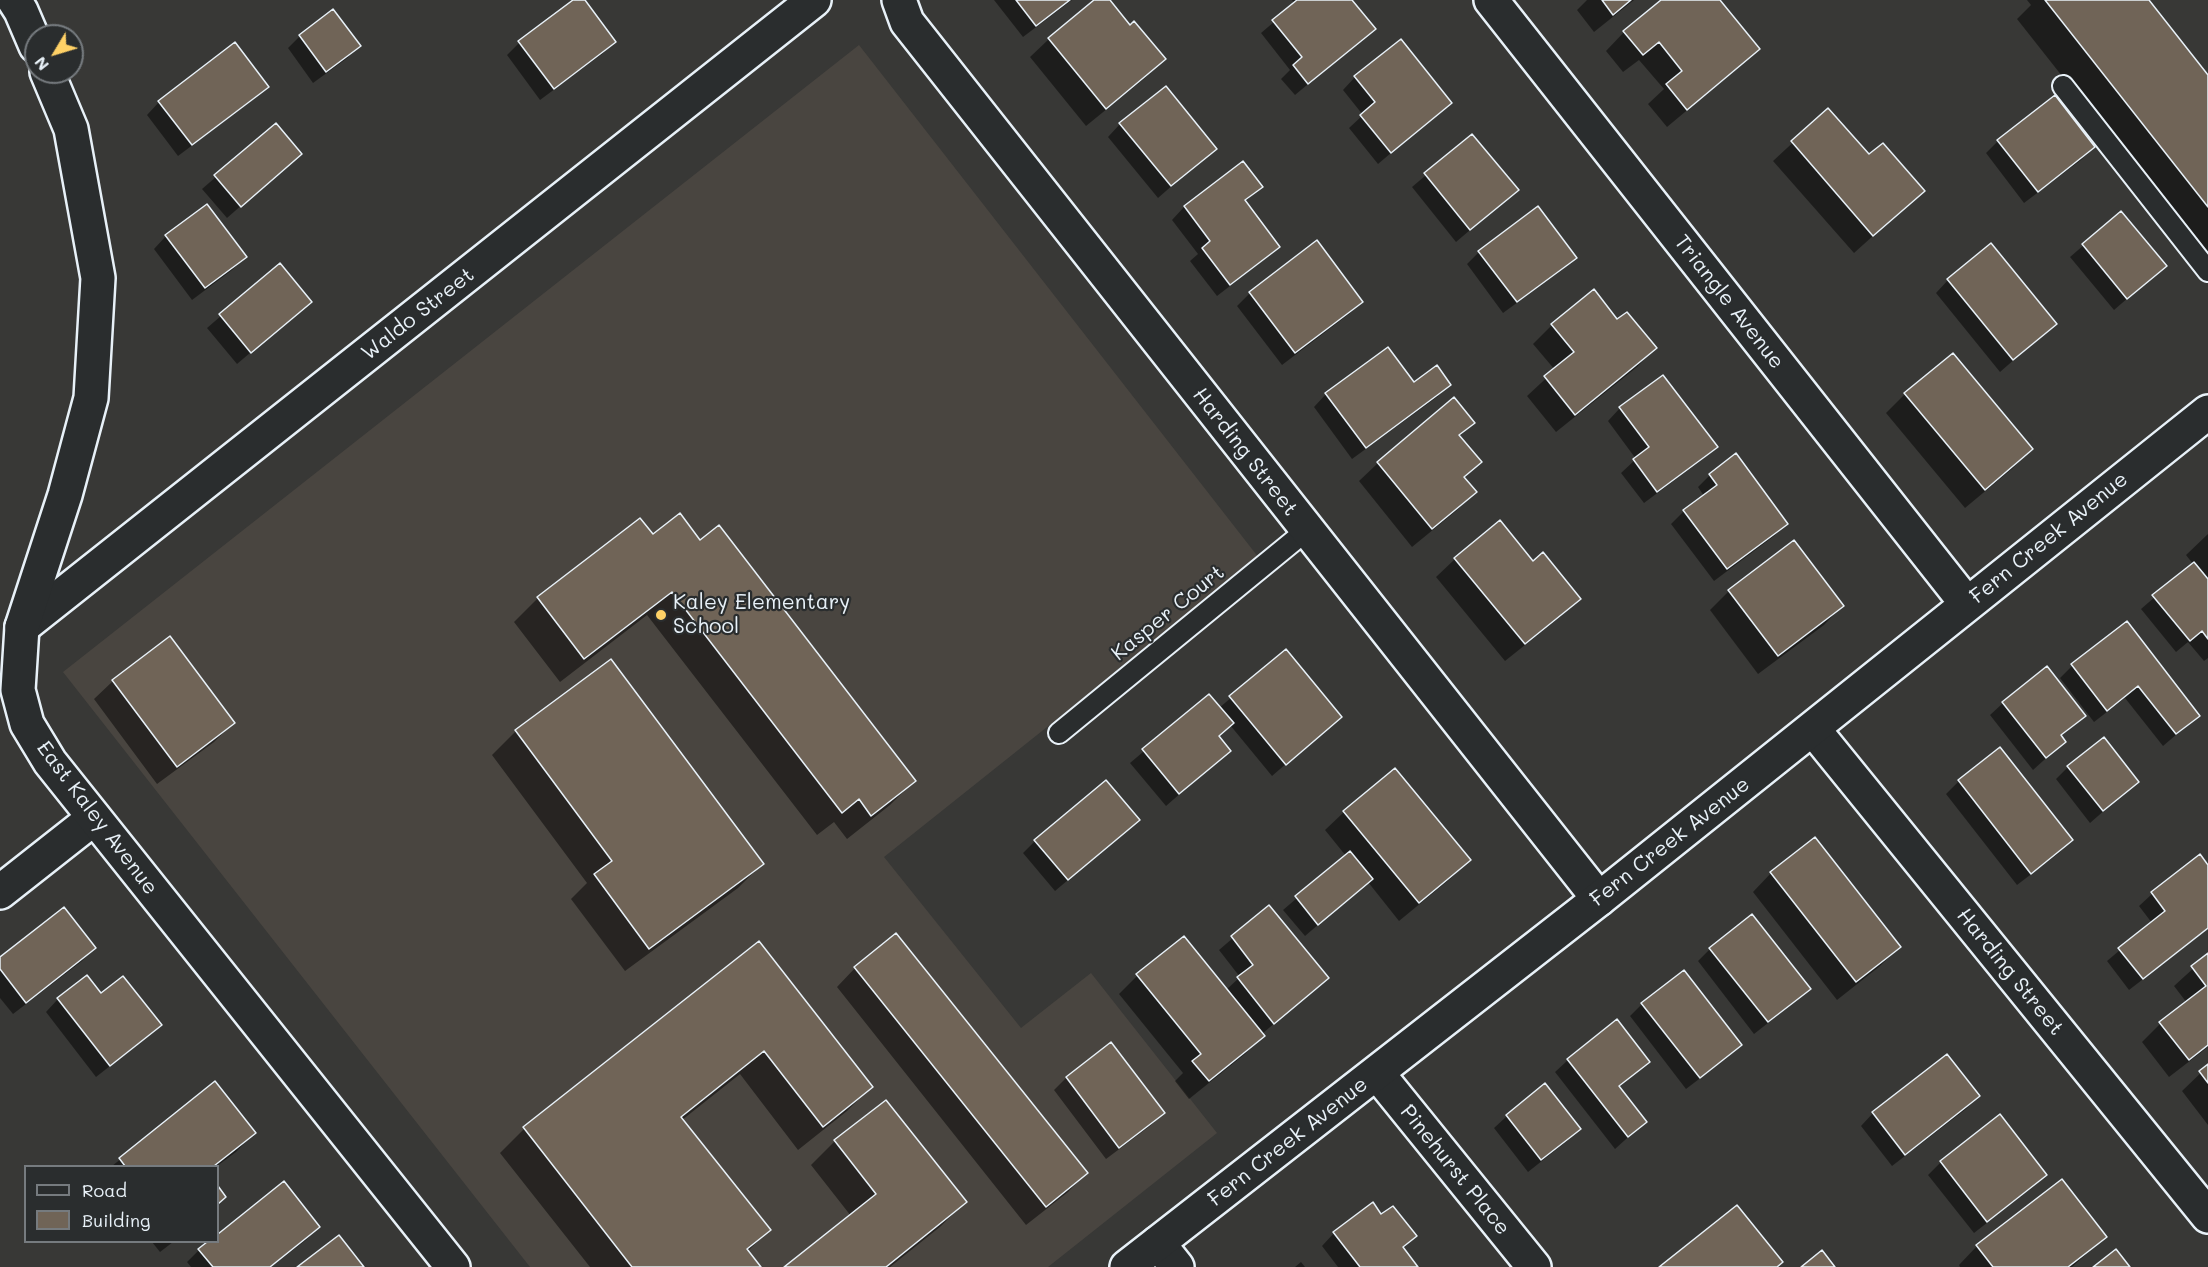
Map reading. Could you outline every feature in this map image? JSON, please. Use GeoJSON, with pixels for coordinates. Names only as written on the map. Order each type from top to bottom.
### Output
{"type":"FeatureCollection","features":[{"type":"Feature","properties":{"kind":"street"},"geometry":{"type":"LineString","coordinates":[[14,0],[25,24]]}},
{"type":"Feature","properties":{"kind":"street","name":"Waldo Street"},"geometry":{"type":"LineString","coordinates":[[22,627],[814,0]]}},
{"type":"Feature","properties":{"kind":"street","name":"Harding Street"},"geometry":{"type":"LineString","coordinates":[[899,0],[907,22],[1599,899]]}},
{"type":"Feature","properties":{"kind":"street","name":"Triangle Avenue"},"geometry":{"type":"LineString","coordinates":[[1491,0],[1966,604]]}},
{"type":"Feature","properties":{"kind":"street","name":"East Kaley Avenue"},"geometry":{"type":"LineString","coordinates":[[52,84],[72,129],[98,278],[91,398],[65,495],[22,627],[18,690],[27,724],[50,762],[453,1267]]}},
{"type":"Feature","properties":{"kind":"street","name":"Fern Creek Avenue"},"geometry":{"type":"LineString","coordinates":[[1127,1267],[1168,1255],[1377,1073],[1813,729],[2208,411]]}},
{"type":"Feature","properties":{"kind":"street","name":"Harding Street"},"geometry":{"type":"LineString","coordinates":[[1813,729],[2208,1216]]}},
{"type":"Feature","properties":{"kind":"street"},"geometry":{"type":"LineString","coordinates":[[0,892],[94,818]]}},
{"type":"Feature","properties":{"kind":"street","name":"Pinehurst Place"},"geometry":{"type":"LineString","coordinates":[[1377,1073],[1534,1267]]}},
{"type":"Feature","properties":{"kind":"lane"},"geometry":{"type":"LineString","coordinates":[[2063,87],[2208,272]]}},
{"type":"Feature","properties":{"kind":"lane","name":"Kasper Court"},"geometry":{"type":"LineString","coordinates":[[1059,733],[1307,530]]}},
{"type":"Feature","properties":{"kind":"shaded area","name":"Kaley Elementary School"},"geometry":{"type":"Polygon","coordinates":[[[859,45],[1259,558],[884,857],[1021,1028],[1091,973],[1217,1133],[1048,1267],[530,1267],[63,672],[859,45]]]}},
{"type":"Feature","properties":{"kind":"building"},"geometry":{"type":"Polygon","coordinates":[[[573,0],[585,0],[616,42],[554,89],[518,41],[573,0]]]}},
{"type":"Feature","properties":{"kind":"building"},"geometry":{"type":"Polygon","coordinates":[[[1016,0],[1070,0],[1036,26],[1016,0]]]}},
{"type":"Feature","properties":{"kind":"building"},"geometry":{"type":"Polygon","coordinates":[[[1094,0],[1110,0],[1130,25],[1134,21],[1166,59],[1106,109],[1048,38],[1094,0]]]}},
{"type":"Feature","properties":{"kind":"building"},"geometry":{"type":"Polygon","coordinates":[[[1297,0],[1352,0],[1376,29],[1308,84],[1293,65],[1302,57],[1272,20],[1297,0]]]}},
{"type":"Feature","properties":{"kind":"building"},"geometry":{"type":"Polygon","coordinates":[[[1602,0],[1631,0],[1613,15],[1602,0]]]}},
{"type":"Feature","properties":{"kind":"building"},"geometry":{"type":"Polygon","coordinates":[[[1661,0],[1720,0],[1760,49],[1687,110],[1666,84],[1682,71],[1659,42],[1643,55],[1623,31],[1661,0]]]}},
{"type":"Feature","properties":{"kind":"building"},"geometry":{"type":"Polygon","coordinates":[[[2045,0],[2149,0],[2208,75],[2208,207],[2045,0]]]}},
{"type":"Feature","properties":{"kind":"building"},"geometry":{"type":"Polygon","coordinates":[[[333,9],[361,46],[326,72],[299,35],[333,9]]]}},
{"type":"Feature","properties":{"kind":"building"},"geometry":{"type":"Polygon","coordinates":[[[1401,39],[1452,103],[1391,153],[1360,115],[1375,102],[1354,76],[1401,39]]]}},
{"type":"Feature","properties":{"kind":"building"},"geometry":{"type":"Polygon","coordinates":[[[235,42],[269,87],[192,145],[158,101],[235,42]]]}},
{"type":"Feature","properties":{"kind":"building"},"geometry":{"type":"Polygon","coordinates":[[[1166,86],[1217,149],[1171,186],[1119,123],[1166,86]]]}},
{"type":"Feature","properties":{"kind":"building"},"geometry":{"type":"Polygon","coordinates":[[[2055,95],[2095,147],[2038,192],[1997,140],[2055,95]]]}},
{"type":"Feature","properties":{"kind":"building"},"geometry":{"type":"Polygon","coordinates":[[[1828,108],[1869,154],[1883,143],[1925,191],[1873,236],[1791,141],[1828,108]]]}},
{"type":"Feature","properties":{"kind":"building"},"geometry":{"type":"Polygon","coordinates":[[[276,123],[302,154],[241,207],[214,175],[276,123]]]}},
{"type":"Feature","properties":{"kind":"building"},"geometry":{"type":"Polygon","coordinates":[[[1472,134],[1519,190],[1470,230],[1424,173],[1472,134]]]}},
{"type":"Feature","properties":{"kind":"building"},"geometry":{"type":"Polygon","coordinates":[[[1243,161],[1263,187],[1245,200],[1280,247],[1230,285],[1202,248],[1210,241],[1184,206],[1243,161]]]}},
{"type":"Feature","properties":{"kind":"building"},"geometry":{"type":"Polygon","coordinates":[[[207,204],[247,257],[205,288],[165,235],[207,204]]]}},
{"type":"Feature","properties":{"kind":"building"},"geometry":{"type":"Polygon","coordinates":[[[1538,206],[1577,258],[1517,302],[1478,251],[1538,206]]]}},
{"type":"Feature","properties":{"kind":"building"},"geometry":{"type":"Polygon","coordinates":[[[2121,211],[2167,266],[2127,299],[2082,244],[2121,211]]]}},
{"type":"Feature","properties":{"kind":"building"},"geometry":{"type":"Polygon","coordinates":[[[1317,240],[1363,302],[1295,353],[1249,292],[1317,240]]]}},
{"type":"Feature","properties":{"kind":"building"},"geometry":{"type":"Polygon","coordinates":[[[1991,243],[2057,324],[2013,360],[1947,279],[1991,243]]]}},
{"type":"Feature","properties":{"kind":"building"},"geometry":{"type":"Polygon","coordinates":[[[280,263],[312,302],[251,353],[219,314],[280,263]]]}},
{"type":"Feature","properties":{"kind":"building"},"geometry":{"type":"Polygon","coordinates":[[[1594,289],[1617,319],[1627,312],[1657,348],[1575,415],[1544,376],[1574,352],[1551,324],[1594,289]]]}},
{"type":"Feature","properties":{"kind":"building"},"geometry":{"type":"Polygon","coordinates":[[[1388,347],[1414,382],[1437,365],[1451,385],[1366,448],[1325,393],[1388,347]]]}},
{"type":"Feature","properties":{"kind":"building"},"geometry":{"type":"Polygon","coordinates":[[[1953,353],[2033,449],[1985,490],[1904,393],[1953,353]]]}},
{"type":"Feature","properties":{"kind":"building"},"geometry":{"type":"Polygon","coordinates":[[[1663,375],[1718,447],[1657,492],[1633,459],[1649,447],[1619,407],[1663,375]]]}},
{"type":"Feature","properties":{"kind":"building"},"geometry":{"type":"Polygon","coordinates":[[[1454,397],[1475,423],[1459,435],[1482,462],[1464,477],[1477,492],[1432,529],[1377,462],[1454,397]]]}},
{"type":"Feature","properties":{"kind":"building"},"geometry":{"type":"Polygon","coordinates":[[[1736,453],[1788,524],[1727,569],[1683,510],[1717,485],[1709,474],[1736,453]]]}},
{"type":"Feature","properties":{"kind":"building"},"geometry":{"type":"Polygon","coordinates":[[[680,513],[700,540],[719,525],[916,781],[871,816],[859,799],[842,813],[672,592],[584,659],[537,597],[640,518],[653,534],[680,513]]]}},
{"type":"Feature","properties":{"kind":"building"},"geometry":{"type":"Polygon","coordinates":[[[1500,520],[1533,561],[1543,552],[1581,599],[1525,644],[1454,558],[1500,520]]]}},
{"type":"Feature","properties":{"kind":"building"},"geometry":{"type":"Polygon","coordinates":[[[1794,540],[1844,606],[1778,656],[1728,590],[1794,540]]]}},
{"type":"Feature","properties":{"kind":"building"},"geometry":{"type":"Polygon","coordinates":[[[2194,562],[2208,579],[2208,639],[2202,631],[2190,641],[2152,595],[2194,562]]]}},
{"type":"Feature","properties":{"kind":"building"},"geometry":{"type":"Polygon","coordinates":[[[2127,621],[2200,716],[2176,734],[2138,686],[2107,711],[2071,664],[2127,621]]]}},
{"type":"Feature","properties":{"kind":"building"},"geometry":{"type":"Polygon","coordinates":[[[170,636],[235,723],[177,767],[112,680],[170,636]]]}},
{"type":"Feature","properties":{"kind":"building"},"geometry":{"type":"Polygon","coordinates":[[[1286,649],[1342,717],[1286,765],[1229,696],[1286,649]]]}},
{"type":"Feature","properties":{"kind":"building"},"geometry":{"type":"Polygon","coordinates":[[[611,659],[764,864],[649,949],[594,874],[612,861],[515,730],[611,659]]]}},
{"type":"Feature","properties":{"kind":"building"},"geometry":{"type":"Polygon","coordinates":[[[2047,666],[2086,716],[2061,735],[2066,742],[2046,758],[2002,702],[2047,666]]]}},
{"type":"Feature","properties":{"kind":"building"},"geometry":{"type":"Polygon","coordinates":[[[1209,694],[1234,723],[1219,736],[1231,751],[1179,794],[1142,749],[1209,694]]]}},
{"type":"Feature","properties":{"kind":"building"},"geometry":{"type":"Polygon","coordinates":[[[2104,737],[2139,782],[2103,811],[2067,766],[2104,737]]]}},
{"type":"Feature","properties":{"kind":"building"},"geometry":{"type":"Polygon","coordinates":[[[2000,747],[2073,840],[2031,874],[1958,780],[2000,747]]]}},
{"type":"Feature","properties":{"kind":"building"},"geometry":{"type":"Polygon","coordinates":[[[1395,768],[1471,860],[1419,903],[1343,811],[1395,768]]]}},
{"type":"Feature","properties":{"kind":"building"},"geometry":{"type":"Polygon","coordinates":[[[1106,780],[1140,820],[1068,880],[1034,840],[1106,780]]]}},
{"type":"Feature","properties":{"kind":"building"},"geometry":{"type":"Polygon","coordinates":[[[1815,837],[1901,947],[1856,982],[1770,872],[1815,837]]]}},
{"type":"Feature","properties":{"kind":"building"},"geometry":{"type":"Polygon","coordinates":[[[1350,851],[1373,879],[1318,925],[1295,896],[1350,851]]]}},
{"type":"Feature","properties":{"kind":"building"},"geometry":{"type":"Polygon","coordinates":[[[2200,854],[2208,865],[2208,928],[2143,979],[2118,948],[2165,911],[2151,892],[2200,854]]]}},
{"type":"Feature","properties":{"kind":"building"},"geometry":{"type":"Polygon","coordinates":[[[1269,905],[1329,978],[1274,1024],[1237,977],[1253,965],[1231,936],[1269,905]]]}},
{"type":"Feature","properties":{"kind":"building"},"geometry":{"type":"Polygon","coordinates":[[[64,907],[96,948],[26,1003],[0,969],[0,957],[64,907]]]}},
{"type":"Feature","properties":{"kind":"building"},"geometry":{"type":"Polygon","coordinates":[[[1752,914],[1811,989],[1768,1022],[1709,948],[1752,914]]]}},
{"type":"Feature","properties":{"kind":"building"},"geometry":{"type":"Polygon","coordinates":[[[896,933],[1088,1173],[1046,1207],[854,967],[896,933]]]}},
{"type":"Feature","properties":{"kind":"building"},"geometry":{"type":"Polygon","coordinates":[[[1184,936],[1265,1036],[1209,1081],[1192,1061],[1201,1054],[1136,974],[1184,936]]]}},
{"type":"Feature","properties":{"kind":"building"},"geometry":{"type":"Polygon","coordinates":[[[759,941],[873,1087],[823,1127],[764,1051],[681,1117],[771,1230],[747,1249],[761,1267],[632,1267],[523,1127],[759,941]]]}},
{"type":"Feature","properties":{"kind":"building"},"geometry":{"type":"Polygon","coordinates":[[[2208,953],[2208,1045],[2189,1060],[2159,1022],[2206,986],[2191,966],[2208,953]]]}},
{"type":"Feature","properties":{"kind":"building"},"geometry":{"type":"Polygon","coordinates":[[[1684,970],[1742,1045],[1700,1078],[1641,1003],[1684,970]]]}},
{"type":"Feature","properties":{"kind":"building"},"geometry":{"type":"Polygon","coordinates":[[[87,975],[101,993],[123,976],[162,1025],[110,1066],[57,998],[87,975]]]}},
{"type":"Feature","properties":{"kind":"building"},"geometry":{"type":"Polygon","coordinates":[[[1617,1019],[1650,1062],[1619,1086],[1647,1122],[1628,1137],[1567,1059],[1617,1019]]]}},
{"type":"Feature","properties":{"kind":"building"},"geometry":{"type":"Polygon","coordinates":[[[1111,1042],[1165,1113],[1119,1148],[1066,1077],[1111,1042]]]}},
{"type":"Feature","properties":{"kind":"building"},"geometry":{"type":"Polygon","coordinates":[[[1947,1054],[1980,1096],[1905,1155],[1872,1112],[1947,1054]]]}},
{"type":"Feature","properties":{"kind":"building"},"geometry":{"type":"Polygon","coordinates":[[[2208,1064],[2208,1083],[2199,1071],[2208,1064]]]}},
{"type":"Feature","properties":{"kind":"building"},"geometry":{"type":"Polygon","coordinates":[[[215,1081],[256,1133],[215,1165],[124,1165],[119,1158],[215,1081]]]}},
{"type":"Feature","properties":{"kind":"building"},"geometry":{"type":"Polygon","coordinates":[[[1545,1083],[1581,1129],[1541,1160],[1506,1115],[1545,1083]]]}},
{"type":"Feature","properties":{"kind":"building"},"geometry":{"type":"Polygon","coordinates":[[[886,1100],[967,1202],[886,1267],[784,1267],[876,1194],[834,1140],[886,1100]]]}},
{"type":"Feature","properties":{"kind":"building"},"geometry":{"type":"Polygon","coordinates":[[[2000,1114],[2047,1175],[1987,1222],[1940,1161],[2000,1114]]]}},
{"type":"Feature","properties":{"kind":"building"},"geometry":{"type":"Polygon","coordinates":[[[2062,1179],[2107,1237],[2068,1267],[1993,1267],[1976,1245],[2062,1179]]]}},
{"type":"Feature","properties":{"kind":"building"},"geometry":{"type":"Polygon","coordinates":[[[284,1181],[320,1227],[270,1267],[213,1267],[198,1249],[206,1243],[219,1243],[219,1233],[284,1181]]]}},
{"type":"Feature","properties":{"kind":"building"},"geometry":{"type":"Polygon","coordinates":[[[219,1187],[226,1197],[219,1203],[219,1187]]]}},
{"type":"Feature","properties":{"kind":"building"},"geometry":{"type":"Polygon","coordinates":[[[1373,1202],[1381,1214],[1393,1206],[1417,1236],[1403,1247],[1418,1267],[1360,1267],[1333,1232],[1373,1202]]]}},
{"type":"Feature","properties":{"kind":"building"},"geometry":{"type":"Polygon","coordinates":[[[1737,1205],[1783,1262],[1777,1267],[1659,1267],[1737,1205]]]}},
{"type":"Feature","properties":{"kind":"building"},"geometry":{"type":"Polygon","coordinates":[[[339,1235],[364,1267],[297,1267],[339,1235]]]}},
{"type":"Feature","properties":{"kind":"building"},"geometry":{"type":"Polygon","coordinates":[[[2116,1249],[2130,1267],[2093,1267],[2116,1249]]]}},
{"type":"Feature","properties":{"kind":"building"},"geometry":{"type":"Polygon","coordinates":[[[1822,1250],[1835,1267],[1801,1267],[1822,1250]]]}},
{"type":"Feature","properties":{"kind":"place","name":"Kaley Elementary School"},"geometry":{"type":"Point","coordinates":[661,615]}}]}
